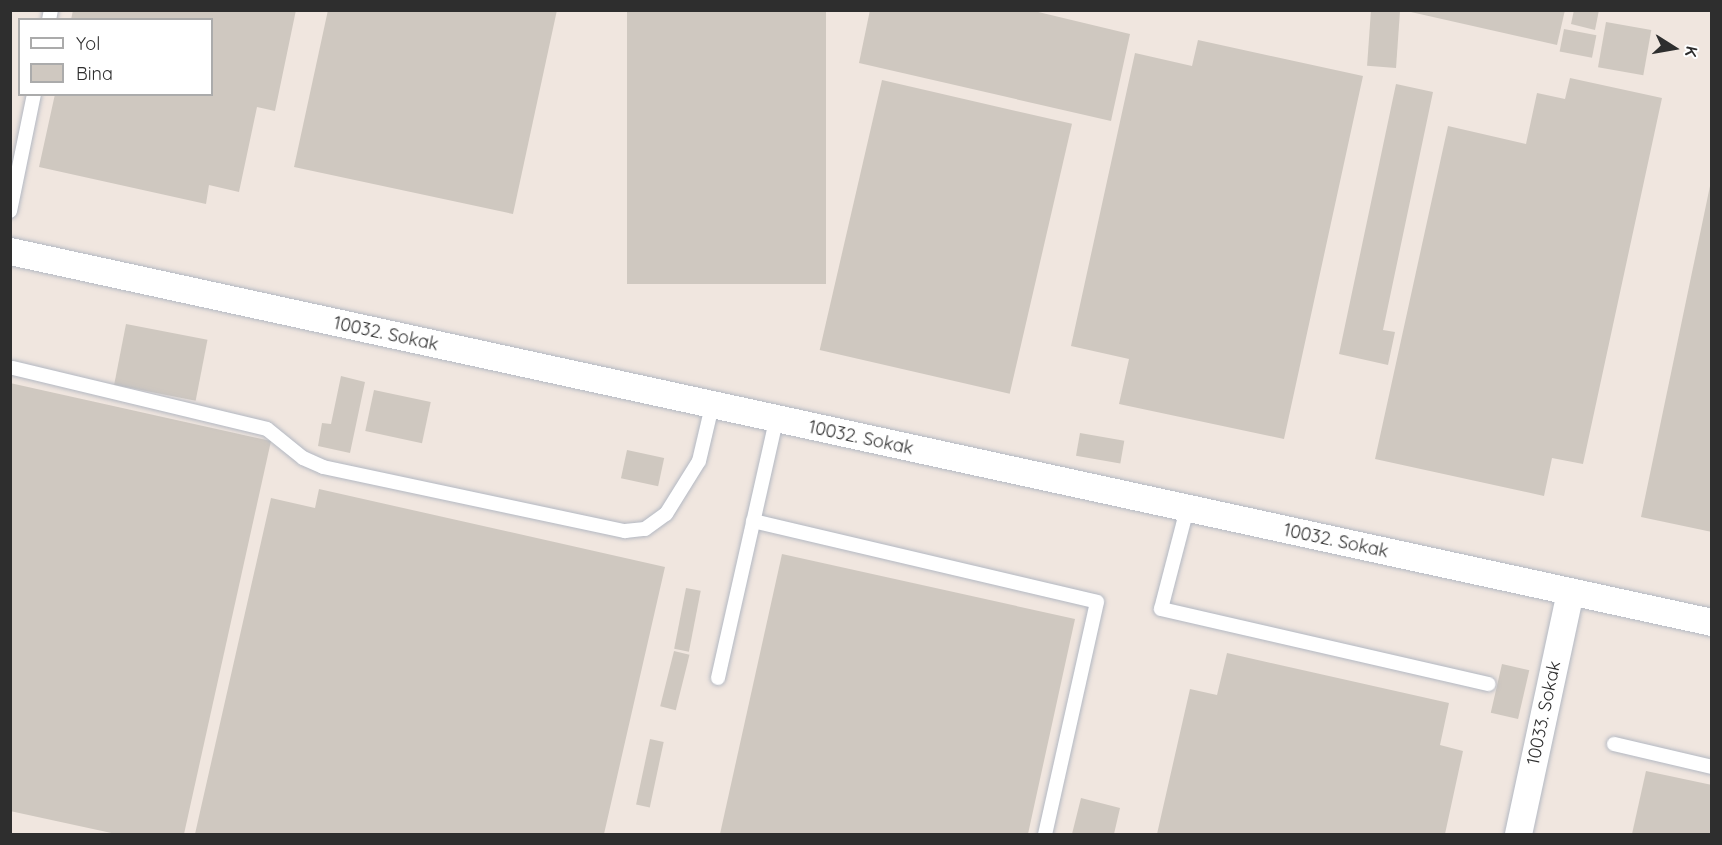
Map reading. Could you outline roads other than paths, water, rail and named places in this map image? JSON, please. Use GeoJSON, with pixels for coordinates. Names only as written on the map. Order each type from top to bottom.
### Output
{"type":"FeatureCollection","features":[{"type":"Feature","properties":{"kind":"street","name":"10032. Sokak"},"geometry":{"type":"LineString","coordinates":[[10,251],[776,420],[1712,622]]}},
{"type":"Feature","properties":{"kind":"street","name":"10033. Sokak"},"geometry":{"type":"LineString","coordinates":[[1518,834],[1570,592]]}},
{"type":"Feature","properties":{"kind":"lane"},"geometry":{"type":"LineString","coordinates":[[10,211],[34,96]]}},
{"type":"Feature","properties":{"kind":"lane"},"geometry":{"type":"LineString","coordinates":[[13,368],[267,429],[303,458],[323,467],[625,531],[645,529],[666,514],[699,461],[712,406]]}},
{"type":"Feature","properties":{"kind":"lane"},"geometry":{"type":"LineString","coordinates":[[718,678],[776,420]]}},
{"type":"Feature","properties":{"kind":"lane"},"geometry":{"type":"LineString","coordinates":[[1187,509],[1161,609],[1489,684]]}},
{"type":"Feature","properties":{"kind":"lane"},"geometry":{"type":"LineString","coordinates":[[753,521],[1097,602],[1045,834]]}},
{"type":"Feature","properties":{"kind":"lane"},"geometry":{"type":"LineString","coordinates":[[1614,744],[1712,767]]}}]}
